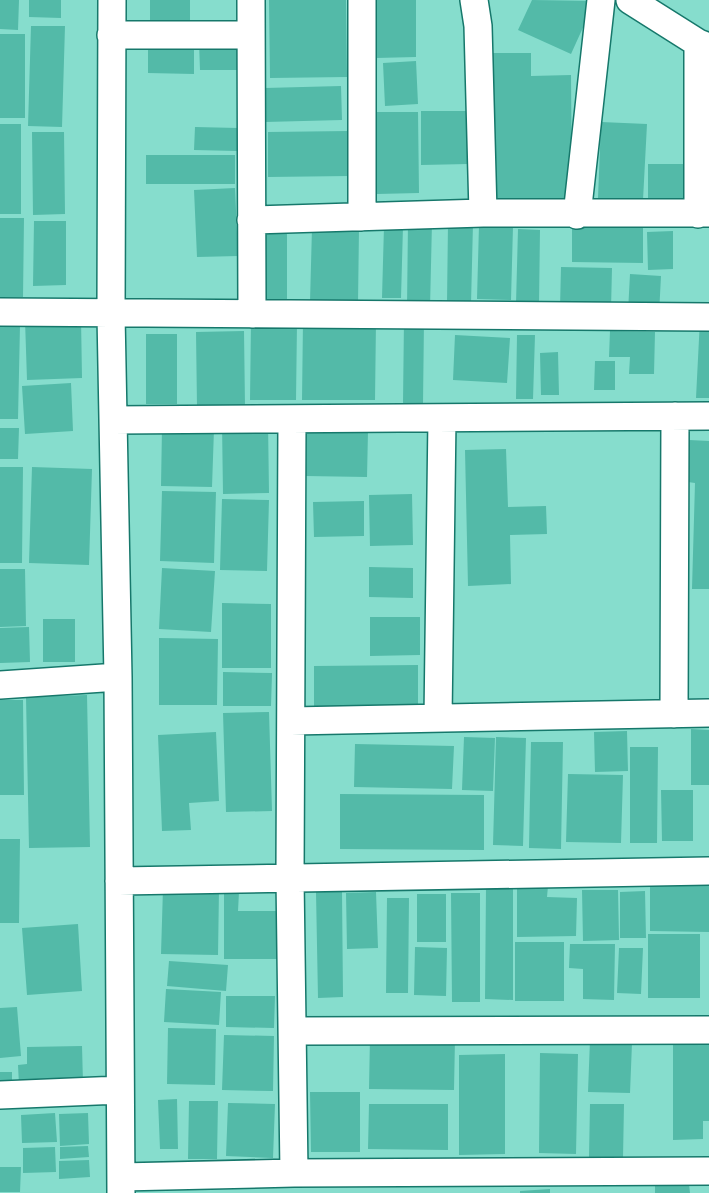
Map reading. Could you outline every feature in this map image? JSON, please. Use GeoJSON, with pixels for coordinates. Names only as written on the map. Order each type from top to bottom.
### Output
{"type":"FeatureCollection","features":[{"type":"Feature","properties":{"kind":"street"},"geometry":{"type":"LineString","coordinates":[[112,0],[111,315],[117,677],[121,1185],[294,1173],[604,1182],[709,1172]]}},
{"type":"Feature","properties":{"kind":"street"},"geometry":{"type":"LineString","coordinates":[[251,0],[252,314]]}},
{"type":"Feature","properties":{"kind":"street"},"geometry":{"type":"LineString","coordinates":[[362,0],[362,217]]}},
{"type":"Feature","properties":{"kind":"street"},"geometry":{"type":"LineString","coordinates":[[474,0],[478,26],[483,213]]}},
{"type":"Feature","properties":{"kind":"street"},"geometry":{"type":"LineString","coordinates":[[577,214],[601,0]]}},
{"type":"Feature","properties":{"kind":"street"},"geometry":{"type":"LineString","coordinates":[[251,220],[483,213],[704,214],[703,45],[630,0]]}},
{"type":"Feature","properties":{"kind":"street"},"geometry":{"type":"LineString","coordinates":[[111,35],[251,35]]}},
{"type":"Feature","properties":{"kind":"street"},"geometry":{"type":"LineString","coordinates":[[0,312],[111,315],[709,317]]}},
{"type":"Feature","properties":{"kind":"street"},"geometry":{"type":"LineString","coordinates":[[674,714],[675,416]]}},
{"type":"Feature","properties":{"kind":"street"},"geometry":{"type":"LineString","coordinates":[[113,420],[709,416]]}},
{"type":"Feature","properties":{"kind":"street"},"geometry":{"type":"LineString","coordinates":[[438,718],[442,418]]}},
{"type":"Feature","properties":{"kind":"street"},"geometry":{"type":"LineString","coordinates":[[292,419],[290,878],[294,1031],[294,1173]]}},
{"type":"Feature","properties":{"kind":"street"},"geometry":{"type":"LineString","coordinates":[[0,684],[117,677]]}},
{"type":"Feature","properties":{"kind":"street"},"geometry":{"type":"LineString","coordinates":[[291,721],[709,713]]}},
{"type":"Feature","properties":{"kind":"street"},"geometry":{"type":"LineString","coordinates":[[119,881],[709,871]]}},
{"type":"Feature","properties":{"kind":"street"},"geometry":{"type":"LineString","coordinates":[[294,1031],[709,1030]]}},
{"type":"Feature","properties":{"kind":"street"},"geometry":{"type":"LineString","coordinates":[[0,1095],[120,1090]]}},
{"type":"Feature","properties":{"kind":"building"},"geometry":{"type":"Polygon","coordinates":[[[0,0],[19,0],[18,30],[0,29],[0,0]]]}},
{"type":"Feature","properties":{"kind":"building"},"geometry":{"type":"Polygon","coordinates":[[[29,0],[61,0],[61,18],[29,17],[29,0]]]}},
{"type":"Feature","properties":{"kind":"building"},"geometry":{"type":"Polygon","coordinates":[[[150,0],[190,0],[190,21],[150,21],[150,0]]]}},
{"type":"Feature","properties":{"kind":"building"},"geometry":{"type":"Polygon","coordinates":[[[269,0],[346,0],[347,77],[270,78],[269,0]]]}},
{"type":"Feature","properties":{"kind":"building"},"geometry":{"type":"Polygon","coordinates":[[[376,0],[416,0],[416,57],[376,58],[376,0]]]}},
{"type":"Feature","properties":{"kind":"building"},"geometry":{"type":"Polygon","coordinates":[[[532,0],[595,1],[571,54],[518,30],[532,0]]]}},
{"type":"Feature","properties":{"kind":"building"},"geometry":{"type":"Polygon","coordinates":[[[31,26],[65,26],[62,127],[28,126],[31,26]]]}},
{"type":"Feature","properties":{"kind":"building"},"geometry":{"type":"Polygon","coordinates":[[[0,34],[25,34],[25,118],[0,118],[0,34]]]}},
{"type":"Feature","properties":{"kind":"building"},"geometry":{"type":"Polygon","coordinates":[[[148,41],[194,42],[194,74],[148,73],[148,41]]]}},
{"type":"Feature","properties":{"kind":"building"},"geometry":{"type":"Polygon","coordinates":[[[239,41],[239,70],[200,70],[199,42],[239,41]]]}},
{"type":"Feature","properties":{"kind":"building"},"geometry":{"type":"Polygon","coordinates":[[[493,53],[531,53],[531,76],[571,75],[572,199],[494,200],[493,53]]]}},
{"type":"Feature","properties":{"kind":"building"},"geometry":{"type":"Polygon","coordinates":[[[416,61],[418,104],[385,106],[383,63],[416,61]]]}},
{"type":"Feature","properties":{"kind":"building"},"geometry":{"type":"Polygon","coordinates":[[[341,86],[342,120],[265,122],[265,88],[341,86]]]}},
{"type":"Feature","properties":{"kind":"building"},"geometry":{"type":"Polygon","coordinates":[[[421,111],[467,111],[468,164],[421,165],[421,111]]]}},
{"type":"Feature","properties":{"kind":"building"},"geometry":{"type":"Polygon","coordinates":[[[376,112],[418,112],[419,193],[377,194],[376,112]]]}},
{"type":"Feature","properties":{"kind":"building"},"geometry":{"type":"Polygon","coordinates":[[[601,122],[647,124],[643,200],[598,198],[601,122]]]}},
{"type":"Feature","properties":{"kind":"building"},"geometry":{"type":"Polygon","coordinates":[[[0,124],[21,124],[21,214],[0,214],[0,124]]]}},
{"type":"Feature","properties":{"kind":"building"},"geometry":{"type":"Polygon","coordinates":[[[195,127],[238,128],[237,151],[194,150],[195,127]]]}},
{"type":"Feature","properties":{"kind":"building"},"geometry":{"type":"Polygon","coordinates":[[[349,131],[349,176],[268,177],[268,132],[349,131]]]}},
{"type":"Feature","properties":{"kind":"building"},"geometry":{"type":"Polygon","coordinates":[[[32,132],[64,132],[65,214],[33,215],[32,132]]]}},
{"type":"Feature","properties":{"kind":"building"},"geometry":{"type":"Polygon","coordinates":[[[146,155],[235,155],[235,184],[146,184],[146,155]]]}},
{"type":"Feature","properties":{"kind":"building"},"geometry":{"type":"Polygon","coordinates":[[[648,164],[683,164],[683,208],[648,208],[648,164]]]}},
{"type":"Feature","properties":{"kind":"building"},"geometry":{"type":"Polygon","coordinates":[[[235,188],[238,256],[197,257],[194,190],[235,188]]]}},
{"type":"Feature","properties":{"kind":"building"},"geometry":{"type":"Polygon","coordinates":[[[0,218],[24,218],[23,297],[0,297],[0,218]]]}},
{"type":"Feature","properties":{"kind":"building"},"geometry":{"type":"Polygon","coordinates":[[[34,221],[66,221],[66,285],[33,286],[34,221]]]}},
{"type":"Feature","properties":{"kind":"building"},"geometry":{"type":"Polygon","coordinates":[[[408,222],[432,222],[430,308],[407,308],[408,222]]]}},
{"type":"Feature","properties":{"kind":"building"},"geometry":{"type":"Polygon","coordinates":[[[448,223],[473,223],[471,304],[447,303],[448,223]]]}},
{"type":"Feature","properties":{"kind":"building"},"geometry":{"type":"Polygon","coordinates":[[[479,225],[513,226],[511,300],[477,299],[479,225]]]}},
{"type":"Feature","properties":{"kind":"building"},"geometry":{"type":"Polygon","coordinates":[[[384,226],[403,226],[401,298],[382,298],[384,226]]]}},
{"type":"Feature","properties":{"kind":"building"},"geometry":{"type":"Polygon","coordinates":[[[572,227],[643,227],[643,263],[572,262],[572,227]]]}},
{"type":"Feature","properties":{"kind":"building"},"geometry":{"type":"Polygon","coordinates":[[[263,228],[287,228],[287,303],[263,303],[263,228]]]}},
{"type":"Feature","properties":{"kind":"building"},"geometry":{"type":"Polygon","coordinates":[[[312,228],[359,228],[358,303],[310,302],[312,228]]]}},
{"type":"Feature","properties":{"kind":"building"},"geometry":{"type":"Polygon","coordinates":[[[518,229],[540,230],[539,305],[516,304],[518,229]]]}},
{"type":"Feature","properties":{"kind":"building"},"geometry":{"type":"Polygon","coordinates":[[[673,231],[673,269],[648,270],[647,232],[673,231]]]}},
{"type":"Feature","properties":{"kind":"building"},"geometry":{"type":"Polygon","coordinates":[[[561,267],[612,268],[611,309],[560,308],[561,267]]]}},
{"type":"Feature","properties":{"kind":"building"},"geometry":{"type":"Polygon","coordinates":[[[630,274],[661,276],[659,314],[628,312],[630,274]]]}},
{"type":"Feature","properties":{"kind":"building"},"geometry":{"type":"Polygon","coordinates":[[[81,318],[82,378],[27,380],[25,320],[81,318]]]}},
{"type":"Feature","properties":{"kind":"building"},"geometry":{"type":"Polygon","coordinates":[[[404,319],[424,320],[423,403],[403,403],[404,319]]]}},
{"type":"Feature","properties":{"kind":"building"},"geometry":{"type":"Polygon","coordinates":[[[700,319],[709,320],[709,398],[696,398],[700,319]]]}},
{"type":"Feature","properties":{"kind":"building"},"geometry":{"type":"Polygon","coordinates":[[[303,321],[376,321],[375,400],[302,400],[303,321]]]}},
{"type":"Feature","properties":{"kind":"building"},"geometry":{"type":"Polygon","coordinates":[[[251,322],[297,323],[296,400],[250,400],[251,322]]]}},
{"type":"Feature","properties":{"kind":"building"},"geometry":{"type":"Polygon","coordinates":[[[0,325],[20,325],[18,419],[0,419],[0,325]]]}},
{"type":"Feature","properties":{"kind":"building"},"geometry":{"type":"Polygon","coordinates":[[[244,331],[245,407],[197,407],[196,332],[244,331]]]}},
{"type":"Feature","properties":{"kind":"building"},"geometry":{"type":"Polygon","coordinates":[[[610,331],[655,332],[654,374],[629,374],[630,357],[609,357],[610,331]]]}},
{"type":"Feature","properties":{"kind":"building"},"geometry":{"type":"Polygon","coordinates":[[[146,334],[177,334],[177,404],[146,404],[146,334]]]}},
{"type":"Feature","properties":{"kind":"building"},"geometry":{"type":"Polygon","coordinates":[[[455,335],[510,338],[507,383],[453,380],[455,335]]]}},
{"type":"Feature","properties":{"kind":"building"},"geometry":{"type":"Polygon","coordinates":[[[517,335],[535,335],[533,399],[516,399],[517,335]]]}},
{"type":"Feature","properties":{"kind":"building"},"geometry":{"type":"Polygon","coordinates":[[[558,352],[559,395],[541,395],[540,353],[558,352]]]}},
{"type":"Feature","properties":{"kind":"building"},"geometry":{"type":"Polygon","coordinates":[[[595,361],[615,361],[615,390],[594,390],[595,361]]]}},
{"type":"Feature","properties":{"kind":"building"},"geometry":{"type":"Polygon","coordinates":[[[71,383],[73,431],[25,434],[22,386],[71,383]]]}},
{"type":"Feature","properties":{"kind":"building"},"geometry":{"type":"Polygon","coordinates":[[[268,422],[269,493],[223,494],[222,423],[268,422]]]}},
{"type":"Feature","properties":{"kind":"building"},"geometry":{"type":"Polygon","coordinates":[[[0,428],[19,428],[18,459],[0,459],[0,428]]]}},
{"type":"Feature","properties":{"kind":"building"},"geometry":{"type":"Polygon","coordinates":[[[162,428],[214,429],[212,487],[161,486],[162,428]]]}},
{"type":"Feature","properties":{"kind":"building"},"geometry":{"type":"Polygon","coordinates":[[[307,431],[368,431],[367,477],[306,476],[307,431]]]}},
{"type":"Feature","properties":{"kind":"building"},"geometry":{"type":"Polygon","coordinates":[[[689,440],[709,441],[709,589],[692,589],[695,483],[688,482],[689,440]]]}},
{"type":"Feature","properties":{"kind":"building"},"geometry":{"type":"Polygon","coordinates":[[[506,449],[508,507],[546,506],[547,534],[510,535],[511,584],[468,586],[465,450],[506,449]]]}},
{"type":"Feature","properties":{"kind":"building"},"geometry":{"type":"Polygon","coordinates":[[[0,467],[23,467],[22,563],[0,563],[0,467]]]}},
{"type":"Feature","properties":{"kind":"building"},"geometry":{"type":"Polygon","coordinates":[[[32,467],[92,469],[89,565],[29,563],[32,467]]]}},
{"type":"Feature","properties":{"kind":"building"},"geometry":{"type":"Polygon","coordinates":[[[162,491],[216,492],[214,563],[160,561],[162,491]]]}},
{"type":"Feature","properties":{"kind":"building"},"geometry":{"type":"Polygon","coordinates":[[[412,494],[413,545],[370,546],[369,495],[412,494]]]}},
{"type":"Feature","properties":{"kind":"building"},"geometry":{"type":"Polygon","coordinates":[[[222,499],[269,500],[267,571],[220,570],[222,499]]]}},
{"type":"Feature","properties":{"kind":"building"},"geometry":{"type":"Polygon","coordinates":[[[364,501],[364,536],[314,537],[313,502],[364,501]]]}},
{"type":"Feature","properties":{"kind":"building"},"geometry":{"type":"Polygon","coordinates":[[[369,567],[413,568],[413,598],[369,597],[369,567]]]}},
{"type":"Feature","properties":{"kind":"building"},"geometry":{"type":"Polygon","coordinates":[[[162,568],[215,571],[211,632],[159,629],[162,568]]]}},
{"type":"Feature","properties":{"kind":"building"},"geometry":{"type":"Polygon","coordinates":[[[0,569],[25,569],[26,626],[0,627],[0,569]]]}},
{"type":"Feature","properties":{"kind":"building"},"geometry":{"type":"Polygon","coordinates":[[[222,603],[271,604],[271,668],[222,668],[222,603]]]}},
{"type":"Feature","properties":{"kind":"building"},"geometry":{"type":"Polygon","coordinates":[[[370,617],[420,617],[420,655],[370,656],[370,617]]]}},
{"type":"Feature","properties":{"kind":"building"},"geometry":{"type":"Polygon","coordinates":[[[43,619],[75,619],[75,662],[43,662],[43,619]]]}},
{"type":"Feature","properties":{"kind":"building"},"geometry":{"type":"Polygon","coordinates":[[[29,627],[30,662],[0,663],[0,628],[29,627]]]}},
{"type":"Feature","properties":{"kind":"building"},"geometry":{"type":"Polygon","coordinates":[[[159,638],[218,639],[217,705],[159,705],[159,638]]]}},
{"type":"Feature","properties":{"kind":"building"},"geometry":{"type":"Polygon","coordinates":[[[418,665],[418,707],[314,708],[314,666],[418,665]]]}},
{"type":"Feature","properties":{"kind":"building"},"geometry":{"type":"Polygon","coordinates":[[[223,672],[272,673],[271,706],[223,706],[223,672]]]}},
{"type":"Feature","properties":{"kind":"building"},"geometry":{"type":"Polygon","coordinates":[[[87,695],[90,847],[29,848],[26,697],[87,695]]]}},
{"type":"Feature","properties":{"kind":"building"},"geometry":{"type":"Polygon","coordinates":[[[0,700],[23,700],[24,795],[0,795],[0,700]]]}},
{"type":"Feature","properties":{"kind":"building"},"geometry":{"type":"Polygon","coordinates":[[[269,712],[272,811],[226,812],[223,713],[269,712]]]}},
{"type":"Feature","properties":{"kind":"building"},"geometry":{"type":"Polygon","coordinates":[[[691,729],[709,730],[709,785],[691,785],[691,729]]]}},
{"type":"Feature","properties":{"kind":"building"},"geometry":{"type":"Polygon","coordinates":[[[627,731],[628,771],[595,772],[594,732],[627,731]]]}},
{"type":"Feature","properties":{"kind":"building"},"geometry":{"type":"Polygon","coordinates":[[[216,732],[219,801],[189,803],[191,830],[162,831],[158,735],[216,732]]]}},
{"type":"Feature","properties":{"kind":"building"},"geometry":{"type":"Polygon","coordinates":[[[464,737],[495,738],[493,791],[462,790],[464,737]]]}},
{"type":"Feature","properties":{"kind":"building"},"geometry":{"type":"Polygon","coordinates":[[[496,737],[526,738],[523,846],[493,845],[496,737]]]}},
{"type":"Feature","properties":{"kind":"building"},"geometry":{"type":"Polygon","coordinates":[[[531,742],[563,742],[561,849],[529,848],[531,742]]]}},
{"type":"Feature","properties":{"kind":"building"},"geometry":{"type":"Polygon","coordinates":[[[355,744],[454,746],[452,789],[354,787],[355,744]]]}},
{"type":"Feature","properties":{"kind":"building"},"geometry":{"type":"Polygon","coordinates":[[[630,747],[658,747],[657,843],[630,843],[630,747]]]}},
{"type":"Feature","properties":{"kind":"building"},"geometry":{"type":"Polygon","coordinates":[[[568,774],[623,775],[621,843],[566,842],[568,774]]]}},
{"type":"Feature","properties":{"kind":"building"},"geometry":{"type":"Polygon","coordinates":[[[661,790],[693,790],[693,841],[662,841],[661,790]]]}},
{"type":"Feature","properties":{"kind":"building"},"geometry":{"type":"Polygon","coordinates":[[[340,794],[484,795],[484,850],[340,849],[340,794]]]}},
{"type":"Feature","properties":{"kind":"building"},"geometry":{"type":"Polygon","coordinates":[[[0,839],[20,839],[19,923],[0,923],[0,839]]]}},
{"type":"Feature","properties":{"kind":"building"},"geometry":{"type":"Polygon","coordinates":[[[650,884],[709,884],[709,932],[650,931],[650,884]]]}},
{"type":"Feature","properties":{"kind":"building"},"geometry":{"type":"Polygon","coordinates":[[[517,886],[548,886],[547,897],[577,898],[576,936],[517,937],[517,886]]]}},
{"type":"Feature","properties":{"kind":"building"},"geometry":{"type":"Polygon","coordinates":[[[163,888],[219,889],[218,955],[161,954],[163,888]]]}},
{"type":"Feature","properties":{"kind":"building"},"geometry":{"type":"Polygon","coordinates":[[[486,888],[513,889],[513,1000],[485,999],[486,888]]]}},
{"type":"Feature","properties":{"kind":"building"},"geometry":{"type":"Polygon","coordinates":[[[582,890],[618,890],[619,940],[583,941],[582,890]]]}},
{"type":"Feature","properties":{"kind":"building"},"geometry":{"type":"Polygon","coordinates":[[[645,891],[646,938],[620,938],[620,892],[645,891]]]}},
{"type":"Feature","properties":{"kind":"building"},"geometry":{"type":"Polygon","coordinates":[[[239,892],[238,911],[277,911],[277,959],[224,959],[224,893],[239,892]]]}},
{"type":"Feature","properties":{"kind":"building"},"geometry":{"type":"Polygon","coordinates":[[[316,892],[342,892],[343,997],[318,998],[316,892]]]}},
{"type":"Feature","properties":{"kind":"building"},"geometry":{"type":"Polygon","coordinates":[[[376,892],[378,948],[347,949],[346,893],[376,892]]]}},
{"type":"Feature","properties":{"kind":"building"},"geometry":{"type":"Polygon","coordinates":[[[451,893],[480,893],[480,1002],[452,1002],[451,893]]]}},
{"type":"Feature","properties":{"kind":"building"},"geometry":{"type":"Polygon","coordinates":[[[417,894],[446,894],[446,942],[417,942],[417,894]]]}},
{"type":"Feature","properties":{"kind":"building"},"geometry":{"type":"Polygon","coordinates":[[[387,898],[409,898],[408,993],[386,993],[387,898]]]}},
{"type":"Feature","properties":{"kind":"building"},"geometry":{"type":"Polygon","coordinates":[[[78,924],[82,991],[27,995],[22,928],[78,924]]]}},
{"type":"Feature","properties":{"kind":"building"},"geometry":{"type":"Polygon","coordinates":[[[648,934],[700,934],[700,998],[648,998],[648,934]]]}},
{"type":"Feature","properties":{"kind":"building"},"geometry":{"type":"Polygon","coordinates":[[[515,942],[564,942],[564,1001],[515,1001],[515,942]]]}},
{"type":"Feature","properties":{"kind":"building"},"geometry":{"type":"Polygon","coordinates":[[[570,944],[615,944],[614,1000],[583,999],[583,969],[569,968],[570,944]]]}},
{"type":"Feature","properties":{"kind":"building"},"geometry":{"type":"Polygon","coordinates":[[[415,947],[447,948],[446,996],[414,995],[415,947]]]}},
{"type":"Feature","properties":{"kind":"building"},"geometry":{"type":"Polygon","coordinates":[[[619,948],[643,948],[641,994],[617,993],[619,948]]]}},
{"type":"Feature","properties":{"kind":"building"},"geometry":{"type":"Polygon","coordinates":[[[169,961],[228,965],[226,991],[167,986],[169,961]]]}},
{"type":"Feature","properties":{"kind":"building"},"geometry":{"type":"Polygon","coordinates":[[[166,989],[221,992],[219,1025],[164,1022],[166,989]]]}},
{"type":"Feature","properties":{"kind":"building"},"geometry":{"type":"Polygon","coordinates":[[[226,996],[275,996],[274,1028],[226,1027],[226,996]]]}},
{"type":"Feature","properties":{"kind":"building"},"geometry":{"type":"Polygon","coordinates":[[[17,1007],[21,1056],[0,1058],[0,1008],[17,1007]]]}},
{"type":"Feature","properties":{"kind":"building"},"geometry":{"type":"Polygon","coordinates":[[[168,1028],[216,1029],[215,1085],[167,1084],[168,1028]]]}},
{"type":"Feature","properties":{"kind":"building"},"geometry":{"type":"Polygon","coordinates":[[[224,1035],[274,1036],[273,1091],[222,1090],[224,1035]]]}},
{"type":"Feature","properties":{"kind":"building"},"geometry":{"type":"Polygon","coordinates":[[[370,1037],[455,1038],[454,1090],[369,1089],[370,1037]]]}},
{"type":"Feature","properties":{"kind":"building"},"geometry":{"type":"Polygon","coordinates":[[[590,1040],[632,1043],[630,1093],[588,1092],[590,1040]]]}},
{"type":"Feature","properties":{"kind":"building"},"geometry":{"type":"Polygon","coordinates":[[[709,1041],[709,1121],[703,1121],[703,1139],[673,1140],[673,1042],[709,1041]]]}},
{"type":"Feature","properties":{"kind":"building"},"geometry":{"type":"Polygon","coordinates":[[[82,1046],[83,1083],[19,1085],[18,1065],[27,1064],[27,1047],[82,1046]]]}},
{"type":"Feature","properties":{"kind":"building"},"geometry":{"type":"Polygon","coordinates":[[[540,1053],[578,1054],[576,1154],[539,1153],[540,1053]]]}},
{"type":"Feature","properties":{"kind":"building"},"geometry":{"type":"Polygon","coordinates":[[[505,1054],[505,1154],[459,1155],[459,1055],[505,1054]]]}},
{"type":"Feature","properties":{"kind":"building"},"geometry":{"type":"Polygon","coordinates":[[[0,1072],[12,1072],[12,1087],[0,1087],[0,1072]]]}},
{"type":"Feature","properties":{"kind":"building"},"geometry":{"type":"Polygon","coordinates":[[[310,1092],[360,1092],[360,1152],[311,1152],[310,1092]]]}},
{"type":"Feature","properties":{"kind":"building"},"geometry":{"type":"Polygon","coordinates":[[[177,1099],[178,1149],[160,1149],[158,1100],[177,1099]]]}},
{"type":"Feature","properties":{"kind":"building"},"geometry":{"type":"Polygon","coordinates":[[[189,1101],[218,1101],[217,1159],[188,1159],[189,1101]]]}},
{"type":"Feature","properties":{"kind":"building"},"geometry":{"type":"Polygon","coordinates":[[[228,1103],[275,1104],[273,1158],[226,1156],[228,1103]]]}},
{"type":"Feature","properties":{"kind":"building"},"geometry":{"type":"Polygon","coordinates":[[[369,1104],[448,1104],[448,1150],[368,1149],[369,1104]]]}},
{"type":"Feature","properties":{"kind":"building"},"geometry":{"type":"Polygon","coordinates":[[[590,1104],[624,1104],[623,1158],[589,1157],[590,1104]]]}},
{"type":"Feature","properties":{"kind":"building"},"geometry":{"type":"Polygon","coordinates":[[[55,1113],[57,1142],[22,1143],[21,1115],[55,1113]]]}},
{"type":"Feature","properties":{"kind":"building"},"geometry":{"type":"Polygon","coordinates":[[[88,1113],[89,1144],[60,1146],[59,1114],[88,1113]]]}},
{"type":"Feature","properties":{"kind":"building"},"geometry":{"type":"Polygon","coordinates":[[[88,1146],[89,1157],[60,1159],[60,1147],[88,1146]]]}},
{"type":"Feature","properties":{"kind":"building"},"geometry":{"type":"Polygon","coordinates":[[[55,1147],[56,1172],[23,1173],[23,1148],[55,1147]]]}},
{"type":"Feature","properties":{"kind":"building"},"geometry":{"type":"Polygon","coordinates":[[[89,1160],[90,1177],[59,1179],[59,1161],[89,1160]]]}},
{"type":"Feature","properties":{"kind":"building"},"geometry":{"type":"Polygon","coordinates":[[[0,1167],[21,1167],[20,1192],[0,1192],[0,1167]]]}},
{"type":"Feature","properties":{"kind":"building"},"geometry":{"type":"Polygon","coordinates":[[[689,1184],[690,1193],[655,1193],[655,1185],[689,1184]]]}},
{"type":"Feature","properties":{"kind":"building"},"geometry":{"type":"Polygon","coordinates":[[[550,1189],[550,1193],[520,1193],[520,1191],[550,1189]]]}}]}
